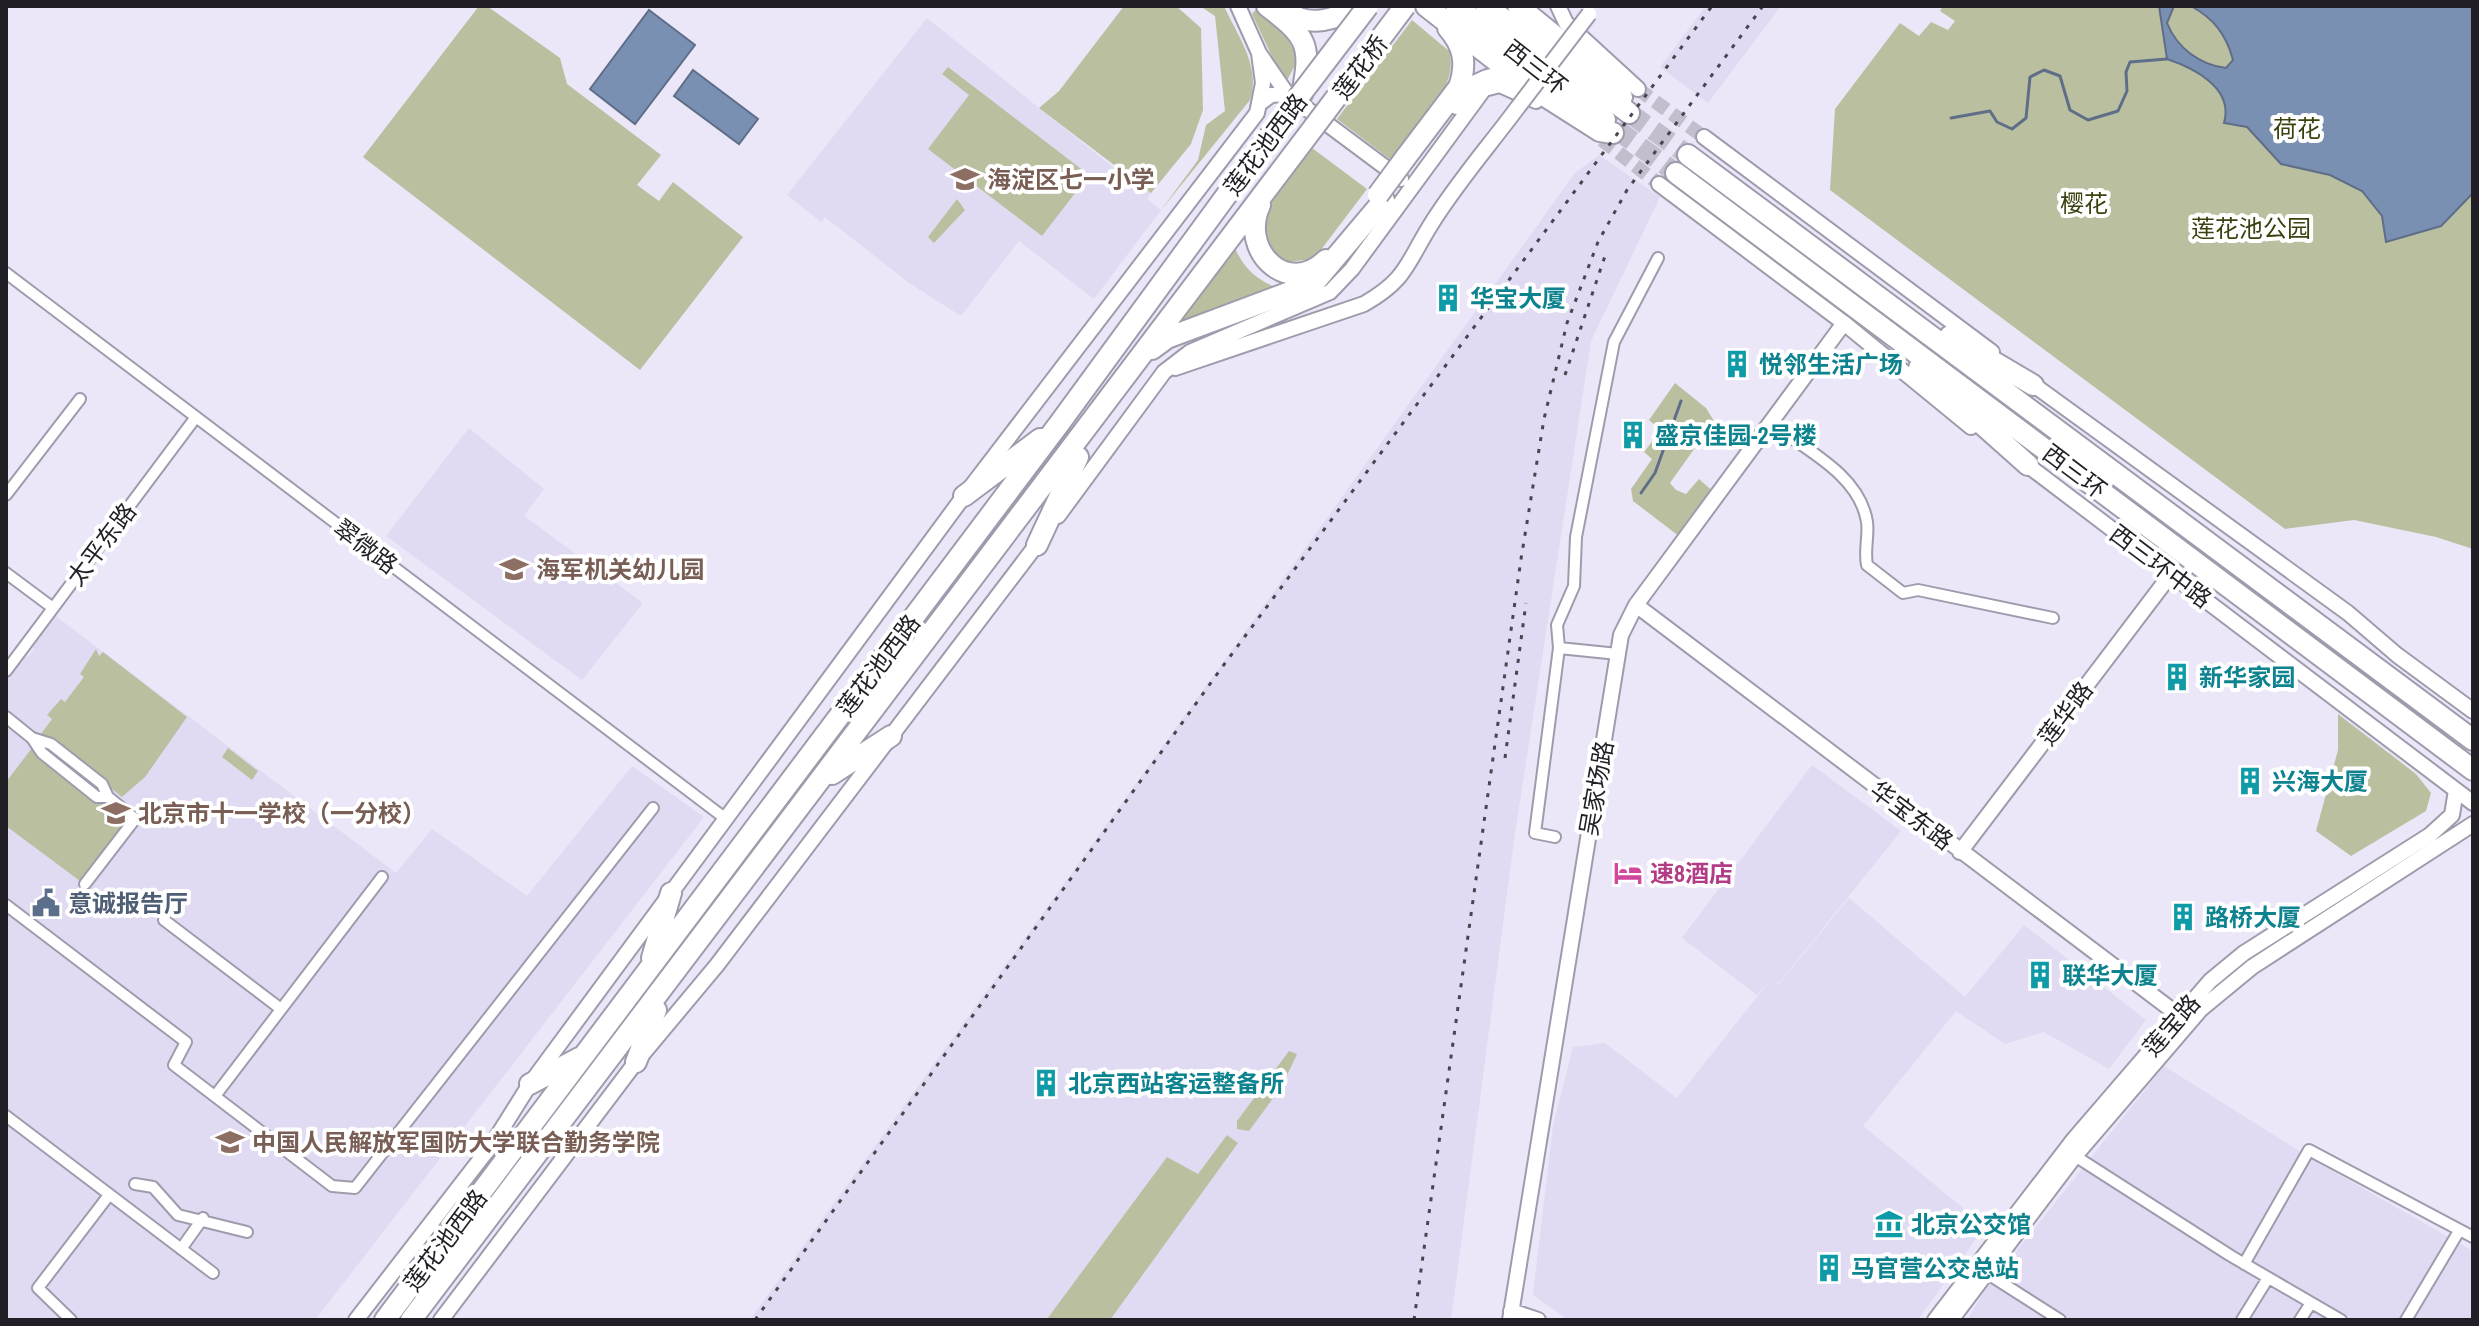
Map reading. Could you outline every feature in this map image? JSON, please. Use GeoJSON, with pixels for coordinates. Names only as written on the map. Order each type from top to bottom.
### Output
{"type":"FeatureCollection","features":[{"type":"Feature","properties":{"kind":"highway"},"geometry":{"type":"LineString","coordinates":[[1267,6],[1297,29],[1307,47],[1293,98]]}},
{"type":"Feature","properties":{"kind":"highway"},"geometry":{"type":"LineString","coordinates":[[1279,6],[1292,15],[1320,22],[1333,20],[1360,6]]}},
{"type":"Feature","properties":{"kind":"highway","name":"莲花池西路"},"geometry":{"type":"LineString","coordinates":[[385,1320],[1059,424],[1293,98],[1368,6]]}},
{"type":"Feature","properties":{"kind":"highway","name":"莲花桥"},"geometry":{"type":"LineString","coordinates":[[1314,127],[1405,6]]}},
{"type":"Feature","properties":{"kind":"highway","name":"西三环"},"geometry":{"type":"LineString","coordinates":[[1486,6],[1622,119]]}},
{"type":"Feature","properties":{"kind":"highway"},"geometry":{"type":"LineString","coordinates":[[1440,9],[1526,84],[1600,131],[1622,119],[1605,77],[1518,6]]}},
{"type":"Feature","properties":{"kind":"highway"},"geometry":{"type":"LineString","coordinates":[[1547,6],[1551,26],[1558,37]]}},
{"type":"Feature","properties":{"kind":"highway"},"geometry":{"type":"LineString","coordinates":[[1139,358],[1167,338],[1314,283],[1381,197],[1459,87],[1463,76],[1463,53],[1440,9]]}},
{"type":"Feature","properties":{"kind":"highway","name":"西三环"},"geometry":{"type":"LineString","coordinates":[[1440,9],[1622,119]]}},
{"type":"Feature","properties":{"kind":"highway"},"geometry":{"type":"LineString","coordinates":[[1408,159],[1468,89],[1492,78],[1526,84]]}},
{"type":"Feature","properties":{"kind":"highway","name":"莲花池西路"},"geometry":{"type":"LineString","coordinates":[[411,1320],[1095,421],[1314,127]]}},
{"type":"Feature","properties":{"kind":"highway","name":"西三环"},"geometry":{"type":"LineString","coordinates":[[1688,155],[2473,740]]}},
{"type":"Feature","properties":{"kind":"highway","name":"西三环"},"geometry":{"type":"LineString","coordinates":[[1667,179],[1841,294],[2473,770]]}},
{"type":"Feature","properties":{"kind":"highway"},"geometry":{"type":"LineString","coordinates":[[1266,190],[1253,220],[1255,244],[1270,265],[1280,271],[1299,273],[1321,265],[1381,197]]}},
{"type":"Feature","properties":{"kind":"highway"},"geometry":{"type":"LineString","coordinates":[[1853,277],[1892,292],[1952,337],[2033,385]]}},
{"type":"Feature","properties":{"kind":"highway"},"geometry":{"type":"LineString","coordinates":[[1841,294],[1870,329],[1926,373],[2028,465]]}},
{"type":"Feature","properties":{"kind":"highway"},"geometry":{"type":"LineString","coordinates":[[1037,545],[1095,421]]}},
{"type":"Feature","properties":{"kind":"highway"},"geometry":{"type":"LineString","coordinates":[[964,496],[1059,424]]}},
{"type":"Feature","properties":{"kind":"highway"},"geometry":{"type":"LineString","coordinates":[[819,783],[891,736]]}},
{"type":"Feature","properties":{"kind":"highway"},"geometry":{"type":"LineString","coordinates":[[648,971],[671,893]]}},
{"type":"Feature","properties":{"kind":"highway"},"geometry":{"type":"LineString","coordinates":[[636,1062],[665,986]]}},
{"type":"Feature","properties":{"kind":"highway"},"geometry":{"type":"LineString","coordinates":[[530,1084],[586,1055]]}},
{"type":"Feature","properties":{"kind":"street"},"geometry":{"type":"LineString","coordinates":[[1238,6],[1259,53],[1293,98],[1411,187],[1484,89],[1500,85],[1622,119]]}},
{"type":"Feature","properties":{"kind":"street"},"geometry":{"type":"LineString","coordinates":[[1558,6],[1622,119]]}},
{"type":"Feature","properties":{"kind":"street"},"geometry":{"type":"LineString","coordinates":[[1164,372],[1364,304],[1391,289],[1412,262],[1430,226],[1592,10]]}},
{"type":"Feature","properties":{"kind":"street","name":"莲花池西路"},"geometry":{"type":"LineString","coordinates":[[356,1320],[493,1143],[530,1084],[964,496],[1257,113],[1263,83],[1259,53]]}},
{"type":"Feature","properties":{"kind":"street"},"geometry":{"type":"LineString","coordinates":[[1259,104],[1271,95],[1293,98]]}},
{"type":"Feature","properties":{"kind":"street"},"geometry":{"type":"LineString","coordinates":[[1704,137],[2033,385],[2348,613],[2397,655],[2473,711]]}},
{"type":"Feature","properties":{"kind":"street","name":"西三环中路"},"geometry":{"type":"LineString","coordinates":[[1667,179],[1986,439],[2028,465],[2473,803]]}},
{"type":"Feature","properties":{"kind":"street","name":"莲花池西路"},"geometry":{"type":"LineString","coordinates":[[441,1320],[636,1062],[717,965],[1037,545],[1164,372],[1190,352],[1330,292],[1352,269],[1411,187]]}},
{"type":"Feature","properties":{"kind":"street"},"geometry":{"type":"LineString","coordinates":[[1555,837],[1535,833],[1559,648],[1557,625],[1574,586],[1576,537],[1614,342],[1658,258]]}},
{"type":"Feature","properties":{"kind":"street","name":"翠微路"},"geometry":{"type":"LineString","coordinates":[[6,273],[726,819]]}},
{"type":"Feature","properties":{"kind":"street","name":"吴家场路"},"geometry":{"type":"LineString","coordinates":[[1511,1315],[1621,635],[1636,605],[1844,323]]}},
{"type":"Feature","properties":{"kind":"street"},"geometry":{"type":"LineString","coordinates":[[6,495],[80,399]]}},
{"type":"Feature","properties":{"kind":"street","name":"太平东路"},"geometry":{"type":"LineString","coordinates":[[6,671],[196,417]]}},
{"type":"Feature","properties":{"kind":"street"},"geometry":{"type":"LineString","coordinates":[[1770,423],[1850,483],[1862,498],[1868,524],[1867,565],[1896,589],[1903,593],[1918,590],[2053,618]]}},
{"type":"Feature","properties":{"kind":"street"},"geometry":{"type":"LineString","coordinates":[[6,573],[53,608]]}},
{"type":"Feature","properties":{"kind":"street","name":"莲华路"},"geometry":{"type":"LineString","coordinates":[[1960,852],[2171,574]]}},
{"type":"Feature","properties":{"kind":"street","name":"华宝东路"},"geometry":{"type":"LineString","coordinates":[[1636,605],[2184,1019]]}},
{"type":"Feature","properties":{"kind":"street"},"geometry":{"type":"LineString","coordinates":[[1559,648],[1618,654]]}},
{"type":"Feature","properties":{"kind":"street"},"geometry":{"type":"LineString","coordinates":[[6,717],[32,738],[51,744],[105,786],[108,797],[135,819],[85,884]]}},
{"type":"Feature","properties":{"kind":"street","name":"莲宝路"},"geometry":{"type":"LineString","coordinates":[[1951,1320],[1985,1272],[2184,1019],[2210,981],[2244,953],[2444,824],[2455,808],[2456,790]]}},
{"type":"Feature","properties":{"kind":"street"},"geometry":{"type":"LineString","coordinates":[[6,905],[186,1042],[174,1065],[332,1186],[355,1188],[653,808]]}},
{"type":"Feature","properties":{"kind":"street","name":"莲宝路"},"geometry":{"type":"LineString","coordinates":[[1935,1320],[2074,1139],[2184,1019],[2252,967],[2462,827],[2473,824]]}},
{"type":"Feature","properties":{"kind":"street"},"geometry":{"type":"LineString","coordinates":[[215,1096],[382,877]]}},
{"type":"Feature","properties":{"kind":"street"},"geometry":{"type":"LineString","coordinates":[[164,920],[281,1009]]}},
{"type":"Feature","properties":{"kind":"street"},"geometry":{"type":"LineString","coordinates":[[6,1116],[213,1273]]}},
{"type":"Feature","properties":{"kind":"street"},"geometry":{"type":"LineString","coordinates":[[2244,1264],[2309,1150],[2473,1237]]}},
{"type":"Feature","properties":{"kind":"street"},"geometry":{"type":"LineString","coordinates":[[2075,1156],[2244,1264],[2341,1320]]}},
{"type":"Feature","properties":{"kind":"street"},"geometry":{"type":"LineString","coordinates":[[135,1184],[153,1187],[178,1215],[203,1218],[247,1232]]}},
{"type":"Feature","properties":{"kind":"street"},"geometry":{"type":"LineString","coordinates":[[71,1320],[38,1288],[109,1195]]}},
{"type":"Feature","properties":{"kind":"street"},"geometry":{"type":"LineString","coordinates":[[181,1249],[203,1218]]}},
{"type":"Feature","properties":{"kind":"street"},"geometry":{"type":"LineString","coordinates":[[2406,1320],[2459,1231]]}},
{"type":"Feature","properties":{"kind":"street"},"geometry":{"type":"LineString","coordinates":[[1985,1272],[2060,1320]]}},
{"type":"Feature","properties":{"kind":"street"},"geometry":{"type":"LineString","coordinates":[[2242,1320],[2268,1278]]}},
{"type":"Feature","properties":{"kind":"street"},"geometry":{"type":"LineString","coordinates":[[2300,1320],[2311,1303]]}},
{"type":"Feature","properties":{"kind":"street"},"geometry":{"type":"LineString","coordinates":[[1511,1315],[1538,1320]]}},
{"type":"Feature","properties":{"kind":"shaded area"},"geometry":{"type":"Polygon","coordinates":[[[1706,6],[1781,6],[1708,103],[1660,67],[1706,6]]]}},
{"type":"Feature","properties":{"kind":"shaded area","name":"海淀区七一小学"},"geometry":{"type":"Polygon","coordinates":[[[927,18],[1109,164],[1151,193],[1147,199],[1161,210],[1094,299],[1019,241],[961,316],[909,283],[825,217],[821,222],[787,195],[927,18]]]}},
{"type":"Feature","properties":{"kind":"shaded area"},"geometry":{"type":"Polygon","coordinates":[[[1599,155],[1660,197],[1591,341],[1514,840],[1451,1320],[750,1320],[1575,173],[1599,155]]]}},
{"type":"Feature","properties":{"kind":"shaded area","name":"海军机关幼儿园"},"geometry":{"type":"Polygon","coordinates":[[[469,428],[544,489],[524,516],[643,603],[582,680],[386,536],[469,428]]]}},
{"type":"Feature","properties":{"kind":"shaded area","name":"中国人民解放军国防大学联合勤务学院"},"geometry":{"type":"Polygon","coordinates":[[[53,614],[396,873],[432,829],[527,896],[632,766],[704,817],[315,1320],[6,1320],[6,677],[23,654],[28,657],[34,649],[30,645],[53,614]]]}},
{"type":"Feature","properties":{"kind":"shaded area"},"geometry":{"type":"Polygon","coordinates":[[[1812,765],[1901,831],[1779,983],[1774,980],[1779,984],[1849,898],[1965,997],[2024,925],[2146,1020],[2109,1069],[2044,1032],[2005,1044],[1956,1011],[1863,1126],[1985,1226],[1918,1320],[1568,1320],[1533,1295],[1553,1126],[1573,1047],[1605,1043],[1677,1098],[1772,978],[1757,995],[1682,938],[1812,765]]]}},
{"type":"Feature","properties":{"kind":"shaded area"},"geometry":{"type":"Polygon","coordinates":[[[2164,1066],[2315,1161],[2473,1251],[2473,1320],[1967,1320],[1984,1292],[2164,1066]]]}},
{"type":"Feature","properties":{"kind":"green space"},"geometry":{"type":"Polygon","coordinates":[[[479,6],[487,6],[560,58],[567,84],[661,155],[637,185],[659,201],[673,182],[743,237],[640,370],[363,157],[479,6]]]}},
{"type":"Feature","properties":{"kind":"green space"},"geometry":{"type":"Polygon","coordinates":[[[1124,6],[1176,6],[1201,28],[1203,110],[1191,144],[1151,193],[1039,108],[1059,91],[1124,6]]]}},
{"type":"Feature","properties":{"kind":"green space"},"geometry":{"type":"Polygon","coordinates":[[[1200,6],[1224,6],[1250,63],[1253,87],[1250,100],[1161,210],[1198,160],[1206,125],[1225,111],[1215,16],[1200,6]]]}},
{"type":"Feature","properties":{"kind":"green space","name":"莲花池公园"},"geometry":{"type":"Polygon","coordinates":[[[1943,6],[2473,6],[2473,549],[2436,537],[2354,520],[2285,529],[1830,190],[1835,109],[1900,23],[1919,36],[1931,22],[1948,30],[1955,21],[1940,11],[1943,6]]]}},
{"type":"Feature","properties":{"kind":"green space"},"geometry":{"type":"Polygon","coordinates":[[[1257,8],[1285,33],[1298,60],[1285,84],[1252,14],[1257,8]]]}},
{"type":"Feature","properties":{"kind":"green space"},"geometry":{"type":"Polygon","coordinates":[[[1412,20],[1449,51],[1451,65],[1442,94],[1391,160],[1337,119],[1412,20]]]}},
{"type":"Feature","properties":{"kind":"green space"},"geometry":{"type":"Polygon","coordinates":[[[948,67],[1089,175],[1042,236],[928,149],[969,95],[942,74],[948,67]]]}},
{"type":"Feature","properties":{"kind":"green space"},"geometry":{"type":"Polygon","coordinates":[[[1312,148],[1367,189],[1314,259],[1278,263],[1268,256],[1261,211],[1312,148]]]}},
{"type":"Feature","properties":{"kind":"green space"},"geometry":{"type":"Polygon","coordinates":[[[957,199],[965,210],[934,243],[928,237],[957,199]]]}},
{"type":"Feature","properties":{"kind":"green space"},"geometry":{"type":"Polygon","coordinates":[[[1234,246],[1253,274],[1283,290],[1180,326],[1178,322],[1234,246]]]}},
{"type":"Feature","properties":{"kind":"green space"},"geometry":{"type":"Polygon","coordinates":[[[1675,383],[1706,408],[1714,421],[1670,483],[1686,494],[1699,479],[1717,495],[1684,540],[1633,501],[1631,489],[1652,459],[1644,452],[1661,430],[1649,420],[1675,383]]]}},
{"type":"Feature","properties":{"kind":"green space"},"geometry":{"type":"Polygon","coordinates":[[[96,649],[99,656],[103,652],[187,717],[145,777],[122,797],[41,734],[52,719],[47,715],[61,699],[65,702],[84,677],[80,674],[96,649]]]}},
{"type":"Feature","properties":{"kind":"green space"},"geometry":{"type":"Polygon","coordinates":[[[2338,714],[2416,774],[2431,793],[2426,811],[2351,856],[2316,831],[2338,750],[2338,714]]]}},
{"type":"Feature","properties":{"kind":"green space"},"geometry":{"type":"Polygon","coordinates":[[[32,748],[125,822],[80,881],[6,826],[6,782],[32,748]]]}},
{"type":"Feature","properties":{"kind":"green space"},"geometry":{"type":"Polygon","coordinates":[[[228,748],[258,771],[252,780],[222,757],[228,748]]]}},
{"type":"Feature","properties":{"kind":"green space"},"geometry":{"type":"Polygon","coordinates":[[[1289,1051],[1297,1054],[1282,1086],[1249,1131],[1237,1129],[1237,1121],[1289,1051]]]}},
{"type":"Feature","properties":{"kind":"green space"},"geometry":{"type":"Polygon","coordinates":[[[1227,1135],[1238,1143],[1110,1320],[1047,1319],[1167,1157],[1198,1174],[1227,1135]]]}},
{"type":"Feature","properties":{"kind":"water"},"geometry":{"type":"Polygon","coordinates":[[[2159,6],[2174,6],[2167,23],[2190,54],[2226,68],[2233,60],[2227,42],[2213,22],[2191,6],[2473,6],[2473,193],[2441,226],[2386,242],[2382,216],[2362,191],[2330,175],[2281,164],[2247,127],[2224,123],[2226,111],[2223,100],[2209,81],[2167,59],[2159,6]]]}},
{"type":"Feature","properties":{"kind":"water"},"geometry":{"type":"Polygon","coordinates":[[[649,10],[695,45],[635,124],[590,89],[649,10]]]}},
{"type":"Feature","properties":{"kind":"water"},"geometry":{"type":"Polygon","coordinates":[[[693,70],[758,119],[739,144],[674,96],[693,70]]]}},
{"type":"Feature","properties":{"kind":"waterway"},"geometry":{"type":"LineString","coordinates":[[1951,118],[1990,111],[1997,122],[2012,129],[2026,118],[2030,77],[2044,70],[2060,76],[2070,110],[2088,120],[2118,111],[2127,91],[2126,72],[2130,62],[2167,59]]}},
{"type":"Feature","properties":{"kind":"waterway"},"geometry":{"type":"LineString","coordinates":[[1641,493],[1655,473],[1681,401]]}},
{"type":"Feature","properties":{"kind":"tunnel"},"geometry":{"type":"LineString","coordinates":[[1638,89],[1704,137]]}},
{"type":"Feature","properties":{"kind":"tunnel"},"geometry":{"type":"LineString","coordinates":[[1629,113],[1688,155]]}},
{"type":"Feature","properties":{"kind":"tunnel"},"geometry":{"type":"LineString","coordinates":[[1616,129],[1676,173]]}},
{"type":"Feature","properties":{"kind":"tunnel"},"geometry":{"type":"LineString","coordinates":[[1602,140],[1659,184]]}},
{"type":"Feature","properties":{"kind":"railway"},"geometry":{"type":"LineString","coordinates":[[755,1320],[1220,670],[1712,6]]}},
{"type":"Feature","properties":{"kind":"railway"},"geometry":{"type":"LineString","coordinates":[[1414,1320],[1521,559],[1544,419],[1567,323],[1598,242],[1627,190],[1763,6]]}},
{"type":"Feature","properties":{"kind":"railway"},"geometry":{"type":"LineString","coordinates":[[1565,375],[1607,250]]}},
{"type":"Feature","properties":{"kind":"railway"},"geometry":{"type":"LineString","coordinates":[[1505,758],[1526,603]]}},
{"type":"Feature","properties":{"kind":"place","name":"海淀区七一小学"},"geometry":{"type":"Point","coordinates":[965,179]}},
{"type":"Feature","properties":{"kind":"place","name":"华宝大厦"},"geometry":{"type":"Point","coordinates":[1448,298]}},
{"type":"Feature","properties":{"kind":"place","name":"悦邻生活广场"},"geometry":{"type":"Point","coordinates":[1737,364]}},
{"type":"Feature","properties":{"kind":"place","name":"盛京佳园-2号楼"},"geometry":{"type":"Point","coordinates":[1633,435]}},
{"type":"Feature","properties":{"kind":"place","name":"海军机关幼儿园"},"geometry":{"type":"Point","coordinates":[514,569]}},
{"type":"Feature","properties":{"kind":"place","name":"新华家园"},"geometry":{"type":"Point","coordinates":[2177,677]}},
{"type":"Feature","properties":{"kind":"place","name":"兴海大厦"},"geometry":{"type":"Point","coordinates":[2250,781]}},
{"type":"Feature","properties":{"kind":"place","name":"北京市十一学校（一分校）"},"geometry":{"type":"Point","coordinates":[116,813]}},
{"type":"Feature","properties":{"kind":"place","name":"速8酒店"},"geometry":{"type":"Point","coordinates":[1628,873]}},
{"type":"Feature","properties":{"kind":"place","name":"意诚报告厅"},"geometry":{"type":"Point","coordinates":[46,903]}},
{"type":"Feature","properties":{"kind":"place","name":"路桥大厦"},"geometry":{"type":"Point","coordinates":[2183,917]}},
{"type":"Feature","properties":{"kind":"place","name":"联华大厦"},"geometry":{"type":"Point","coordinates":[2040,975]}},
{"type":"Feature","properties":{"kind":"place","name":"北京西站客运整备所"},"geometry":{"type":"Point","coordinates":[1046,1083]}},
{"type":"Feature","properties":{"kind":"place","name":"中国人民解放军国防大学联合勤务学院"},"geometry":{"type":"Point","coordinates":[230,1142]}},
{"type":"Feature","properties":{"kind":"place","name":"北京公交馆"},"geometry":{"type":"Point","coordinates":[1889,1224]}},
{"type":"Feature","properties":{"kind":"place","name":"马官营公交总站"},"geometry":{"type":"Point","coordinates":[1829,1268]}},
{"type":"Feature","properties":{"kind":"park label","name":"荷花"},"geometry":{"type":"Point","coordinates":[2297,128]}},
{"type":"Feature","properties":{"kind":"park label","name":"樱花"},"geometry":{"type":"Point","coordinates":[2084,203]}}]}
